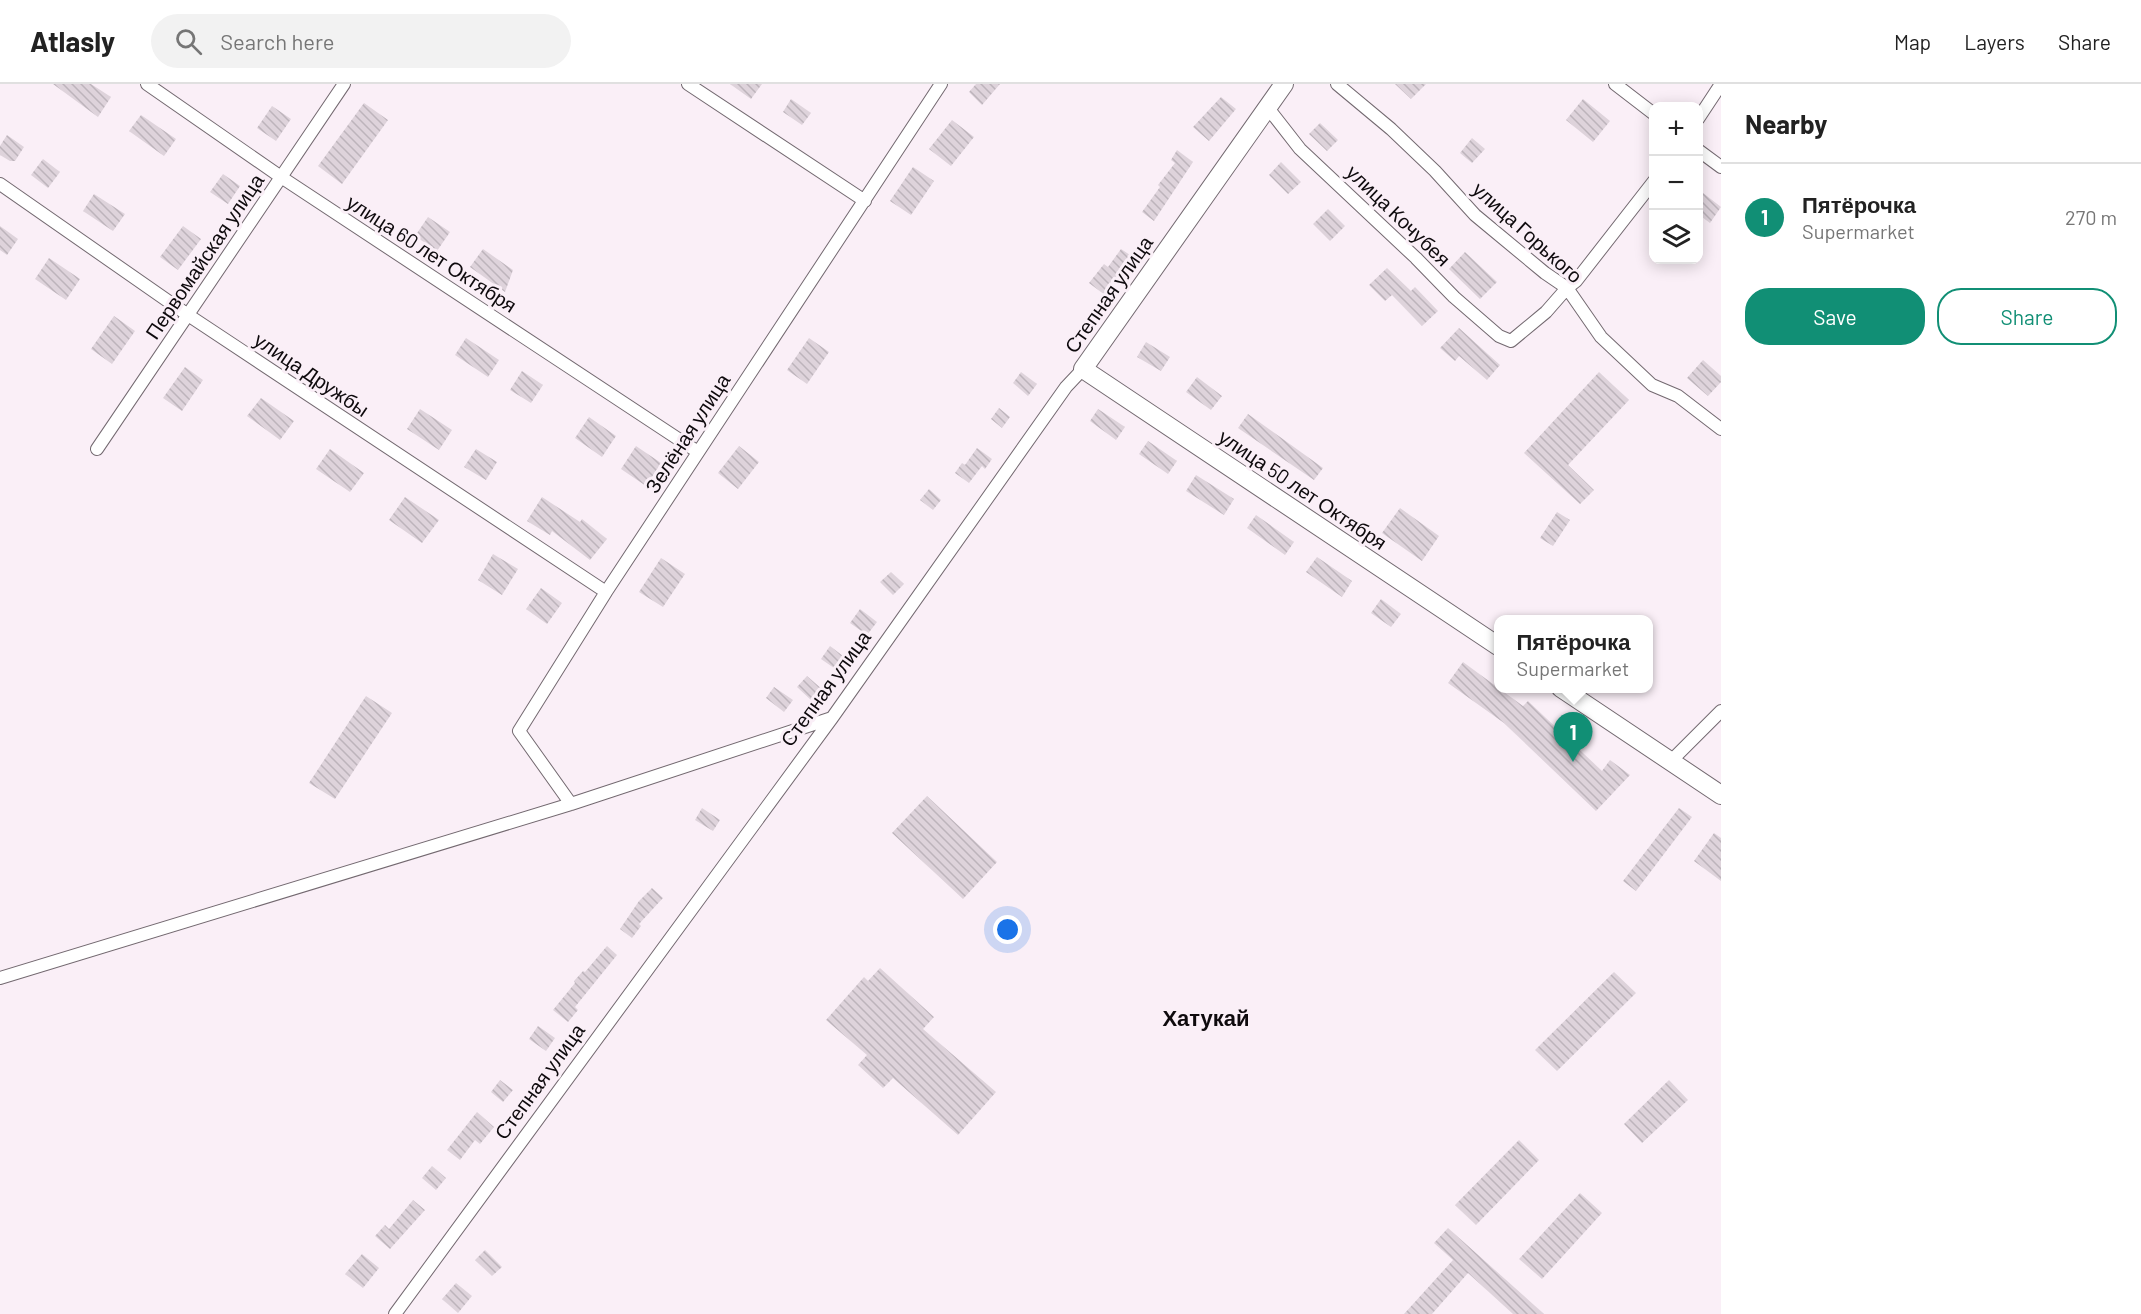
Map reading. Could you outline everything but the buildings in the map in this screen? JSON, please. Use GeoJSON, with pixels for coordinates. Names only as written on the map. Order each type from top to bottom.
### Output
{"type":"FeatureCollection","features":[{"type":"Feature","properties":{"kind":"street","name":"улица 60 лет Октября"},"geometry":{"type":"LineString","coordinates":[[147,84],[281,177],[698,452]]}},
{"type":"Feature","properties":{"kind":"street","name":"Первомайская улица"},"geometry":{"type":"LineString","coordinates":[[97,449],[344,84]]}},
{"type":"Feature","properties":{"kind":"street"},"geometry":{"type":"LineString","coordinates":[[688,84],[865,201]]}},
{"type":"Feature","properties":{"kind":"street","name":"Зелёная улица"},"geometry":{"type":"LineString","coordinates":[[571,804],[519,731],[606,592],[941,84]]}},
{"type":"Feature","properties":{"kind":"street","name":"Степная улица"},"geometry":{"type":"LineString","coordinates":[[395,1314],[832,718],[1284,84]]}},
{"type":"Feature","properties":{"kind":"street","name":"улица Горького"},"geometry":{"type":"LineString","coordinates":[[1337,84],[1435,171],[1475,215],[1545,273],[1567,288],[1601,337],[1652,385],[1678,396],[1721,429]]}},
{"type":"Feature","properties":{"kind":"street"},"geometry":{"type":"LineString","coordinates":[[1615,84],[1649,111]]}},
{"type":"Feature","properties":{"kind":"street"},"geometry":{"type":"LineString","coordinates":[[1703,111],[1721,84]]}},
{"type":"Feature","properties":{"kind":"street","name":"улица Кочубея"},"geometry":{"type":"LineString","coordinates":[[1268,108],[1300,149],[1454,297],[1499,336],[1512,341],[1546,312],[1567,288]]}},
{"type":"Feature","properties":{"kind":"street"},"geometry":{"type":"LineString","coordinates":[[1703,154],[1721,167]]}},
{"type":"Feature","properties":{"kind":"street","name":"улица Дружбы"},"geometry":{"type":"LineString","coordinates":[[0,184],[188,315],[606,592]]}},
{"type":"Feature","properties":{"kind":"street"},"geometry":{"type":"LineString","coordinates":[[1567,288],[1576,281],[1649,186]]}},
{"type":"Feature","properties":{"kind":"street","name":"улица 50 лет Октября"},"geometry":{"type":"LineString","coordinates":[[1083,369],[1494,643]]}},
{"type":"Feature","properties":{"kind":"street"},"geometry":{"type":"LineString","coordinates":[[1568,693],[1721,795]]}},
{"type":"Feature","properties":{"kind":"street"},"geometry":{"type":"LineString","coordinates":[[1670,762],[1721,711]]}},
{"type":"Feature","properties":{"kind":"street"},"geometry":{"type":"LineString","coordinates":[[0,978],[571,804],[832,718]]}},
{"type":"Feature","properties":{"kind":"place","name":"Пятёрочка"},"geometry":{"type":"Point","coordinates":[1573,762]}},
{"type":"Feature","properties":{"kind":"district","name":"Хатукай"},"geometry":{"type":"Point","coordinates":[1206,1017]}}]}
